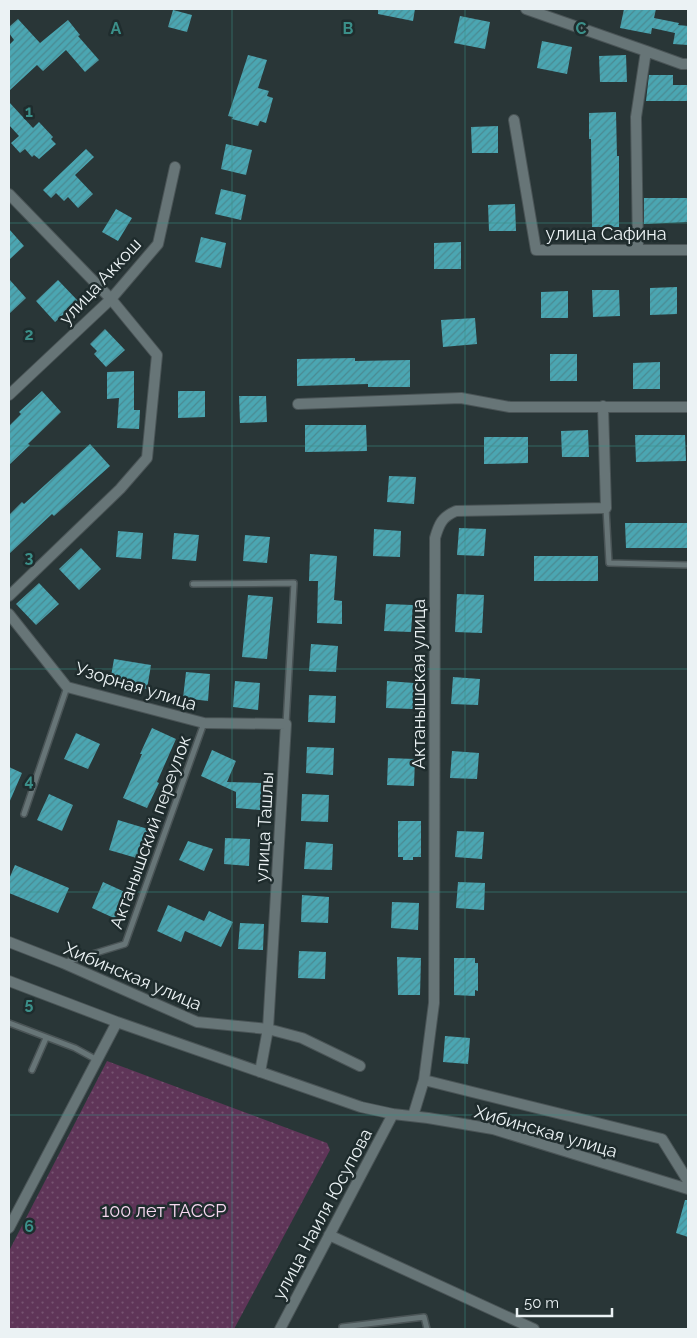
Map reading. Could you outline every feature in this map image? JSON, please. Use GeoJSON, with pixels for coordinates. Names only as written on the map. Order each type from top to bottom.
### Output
{"type":"FeatureCollection","features":[{"type":"Feature","properties":{"kind":"street"},"geometry":{"type":"LineString","coordinates":[[526,9],[682,64],[688,64]]}},
{"type":"Feature","properties":{"kind":"street"},"geometry":{"type":"LineString","coordinates":[[638,250],[636,117],[646,51]]}},
{"type":"Feature","properties":{"kind":"street","name":"улица Сафина"},"geometry":{"type":"LineString","coordinates":[[514,120],[536,250],[688,250]]}},
{"type":"Feature","properties":{"kind":"street","name":"улица Аккош"},"geometry":{"type":"LineString","coordinates":[[9,395],[111,299],[158,244],[175,167]]}},
{"type":"Feature","properties":{"kind":"street"},"geometry":{"type":"LineString","coordinates":[[9,194],[111,299],[156,354],[147,458],[120,489],[9,596]]}},
{"type":"Feature","properties":{"kind":"street"},"geometry":{"type":"LineString","coordinates":[[298,404],[461,398],[510,407],[688,407]]}},
{"type":"Feature","properties":{"kind":"street"},"geometry":{"type":"LineString","coordinates":[[603,406],[606,508]]}},
{"type":"Feature","properties":{"kind":"street","name":"Актанышская улица"},"geometry":{"type":"LineString","coordinates":[[413,1116],[424,1080],[434,1003],[435,538],[439,524],[446,516],[456,512],[606,508]]}},
{"type":"Feature","properties":{"kind":"street","name":"Узорная улица"},"geometry":{"type":"LineString","coordinates":[[9,614],[67,687],[204,724],[286,724]]}},
{"type":"Feature","properties":{"kind":"street","name":"улица Ташлы"},"geometry":{"type":"LineString","coordinates":[[260,1072],[268,1029],[286,724]]}},
{"type":"Feature","properties":{"kind":"street","name":"Хибинская улица"},"geometry":{"type":"LineString","coordinates":[[9,942],[63,963],[197,1022],[268,1029],[302,1038],[360,1066]]}},
{"type":"Feature","properties":{"kind":"street","name":"Хибинская улица"},"geometry":{"type":"LineString","coordinates":[[9,980],[117,1022],[361,1107],[393,1114],[493,1129],[688,1189]]}},
{"type":"Feature","properties":{"kind":"street"},"geometry":{"type":"LineString","coordinates":[[9,1228],[117,1022]]}},
{"type":"Feature","properties":{"kind":"street","name":"Хибинская улица"},"geometry":{"type":"LineString","coordinates":[[424,1080],[662,1140],[688,1181]]}},
{"type":"Feature","properties":{"kind":"street","name":"улица Наиля Юсупова"},"geometry":{"type":"LineString","coordinates":[[280,1329],[393,1114]]}},
{"type":"Feature","properties":{"kind":"street"},"geometry":{"type":"LineString","coordinates":[[329,1236],[534,1329]]}},
{"type":"Feature","properties":{"kind":"lane"},"geometry":{"type":"LineString","coordinates":[[606,508],[609,563],[688,565]]}},
{"type":"Feature","properties":{"kind":"lane","name":"улица Ташлы"},"geometry":{"type":"LineString","coordinates":[[194,584],[294,583],[286,724]]}},
{"type":"Feature","properties":{"kind":"lane"},"geometry":{"type":"LineString","coordinates":[[24,814],[67,687]]}},
{"type":"Feature","properties":{"kind":"lane","name":"Актанышский переулок"},"geometry":{"type":"LineString","coordinates":[[63,963],[125,944],[204,724]]}},
{"type":"Feature","properties":{"kind":"lane"},"geometry":{"type":"LineString","coordinates":[[9,1023],[75,1048],[97,1060]]}},
{"type":"Feature","properties":{"kind":"lane"},"geometry":{"type":"LineString","coordinates":[[32,1070],[46,1038]]}},
{"type":"Feature","properties":{"kind":"lane"},"geometry":{"type":"LineString","coordinates":[[342,1329],[342,1327],[424,1317],[427,1329]]}},
{"type":"Feature","properties":{"kind":"green space","name":"100 лет ТАССР"},"geometry":{"type":"Polygon","coordinates":[[[107,1061],[327,1143],[330,1150],[234,1329],[9,1329],[9,1251],[107,1061]]]}},
{"type":"Feature","properties":{"kind":"building"},"geometry":{"type":"Polygon","coordinates":[[[378,9],[415,9],[413,21],[378,14],[378,9]]]}},
{"type":"Feature","properties":{"kind":"building"},"geometry":{"type":"Polygon","coordinates":[[[624,9],[656,9],[654,18],[688,26],[688,45],[673,44],[675,33],[652,28],[651,34],[620,28],[624,9]]]}},
{"type":"Feature","properties":{"kind":"building"},"geometry":{"type":"Polygon","coordinates":[[[173,10],[192,15],[187,32],[168,27],[173,10]]]}},
{"type":"Feature","properties":{"kind":"building"},"geometry":{"type":"Polygon","coordinates":[[[460,16],[490,22],[485,49],[454,43],[460,16]]]}},
{"type":"Feature","properties":{"kind":"building"},"geometry":{"type":"Polygon","coordinates":[[[18,19],[40,43],[68,20],[80,35],[78,36],[99,60],[85,72],[66,50],[43,71],[37,65],[9,91],[9,45],[14,40],[9,33],[9,27],[18,19]]]}},
{"type":"Feature","properties":{"kind":"building"},"geometry":{"type":"Polygon","coordinates":[[[542,41],[572,47],[567,74],[537,68],[542,41]]]}},
{"type":"Feature","properties":{"kind":"building"},"geometry":{"type":"Polygon","coordinates":[[[248,55],[267,60],[258,88],[269,91],[267,96],[273,98],[266,123],[260,121],[258,126],[232,119],[233,117],[228,116],[248,55]]]}},
{"type":"Feature","properties":{"kind":"building"},"geometry":{"type":"Polygon","coordinates":[[[626,55],[627,82],[600,82],[599,56],[626,55]]]}},
{"type":"Feature","properties":{"kind":"building"},"geometry":{"type":"Polygon","coordinates":[[[649,75],[673,75],[673,85],[688,85],[688,101],[646,101],[649,75]]]}},
{"type":"Feature","properties":{"kind":"building"},"geometry":{"type":"Polygon","coordinates":[[[9,102],[33,128],[39,122],[53,137],[51,139],[56,144],[39,159],[34,155],[32,157],[25,149],[20,153],[11,143],[19,136],[9,125],[9,102]]]}},
{"type":"Feature","properties":{"kind":"building"},"geometry":{"type":"Polygon","coordinates":[[[616,112],[617,156],[619,156],[619,227],[592,227],[589,113],[616,112]]]}},
{"type":"Feature","properties":{"kind":"building"},"geometry":{"type":"Polygon","coordinates":[[[498,126],[498,153],[472,153],[471,127],[498,126]]]}},
{"type":"Feature","properties":{"kind":"building"},"geometry":{"type":"Polygon","coordinates":[[[226,144],[252,150],[246,175],[221,169],[226,144]]]}},
{"type":"Feature","properties":{"kind":"building"},"geometry":{"type":"Polygon","coordinates":[[[86,149],[94,157],[75,175],[93,194],[78,208],[68,197],[64,201],[56,193],[51,198],[43,190],[86,149]]]}},
{"type":"Feature","properties":{"kind":"building"},"geometry":{"type":"Polygon","coordinates":[[[221,189],[246,195],[241,220],[215,214],[221,189]]]}},
{"type":"Feature","properties":{"kind":"building"},"geometry":{"type":"Polygon","coordinates":[[[644,198],[688,198],[688,222],[644,224],[644,198]]]}},
{"type":"Feature","properties":{"kind":"building"},"geometry":{"type":"Polygon","coordinates":[[[515,204],[516,231],[489,231],[488,205],[515,204]]]}},
{"type":"Feature","properties":{"kind":"building"},"geometry":{"type":"Polygon","coordinates":[[[116,209],[132,218],[118,241],[102,232],[116,209]]]}},
{"type":"Feature","properties":{"kind":"building"},"geometry":{"type":"Polygon","coordinates":[[[9,229],[24,246],[9,260],[9,229]]]}},
{"type":"Feature","properties":{"kind":"building"},"geometry":{"type":"Polygon","coordinates":[[[201,237],[226,243],[221,268],[195,262],[201,237]]]}},
{"type":"Feature","properties":{"kind":"building"},"geometry":{"type":"Polygon","coordinates":[[[461,242],[461,269],[434,269],[434,243],[461,242]]]}},
{"type":"Feature","properties":{"kind":"building"},"geometry":{"type":"Polygon","coordinates":[[[9,279],[26,298],[9,314],[9,279]]]}},
{"type":"Feature","properties":{"kind":"building"},"geometry":{"type":"Polygon","coordinates":[[[58,280],[78,301],[55,322],[36,301],[58,280]]]}},
{"type":"Feature","properties":{"kind":"building"},"geometry":{"type":"Polygon","coordinates":[[[677,287],[677,314],[650,315],[650,288],[677,287]]]}},
{"type":"Feature","properties":{"kind":"building"},"geometry":{"type":"Polygon","coordinates":[[[592,290],[619,290],[620,316],[593,317],[592,290]]]}},
{"type":"Feature","properties":{"kind":"building"},"geometry":{"type":"Polygon","coordinates":[[[568,291],[568,318],[541,318],[541,292],[568,291]]]}},
{"type":"Feature","properties":{"kind":"building"},"geometry":{"type":"Polygon","coordinates":[[[475,318],[477,344],[443,347],[441,320],[475,318]]]}},
{"type":"Feature","properties":{"kind":"building"},"geometry":{"type":"Polygon","coordinates":[[[105,329],[125,350],[106,367],[94,354],[97,351],[90,344],[105,329]]]}},
{"type":"Feature","properties":{"kind":"building"},"geometry":{"type":"Polygon","coordinates":[[[550,354],[577,354],[577,381],[550,381],[550,354]]]}},
{"type":"Feature","properties":{"kind":"building"},"geometry":{"type":"Polygon","coordinates":[[[355,358],[355,361],[410,360],[410,387],[368,387],[368,384],[297,386],[297,359],[355,358]]]}},
{"type":"Feature","properties":{"kind":"building"},"geometry":{"type":"Polygon","coordinates":[[[660,362],[660,389],[633,389],[633,363],[660,362]]]}},
{"type":"Feature","properties":{"kind":"building"},"geometry":{"type":"Polygon","coordinates":[[[134,371],[134,410],[140,410],[139,429],[117,428],[119,398],[107,399],[107,372],[134,371]]]}},
{"type":"Feature","properties":{"kind":"building"},"geometry":{"type":"Polygon","coordinates":[[[42,391],[61,412],[9,465],[9,426],[21,414],[19,412],[42,391]]]}},
{"type":"Feature","properties":{"kind":"building"},"geometry":{"type":"Polygon","coordinates":[[[178,391],[205,391],[205,417],[178,418],[178,391]]]}},
{"type":"Feature","properties":{"kind":"building"},"geometry":{"type":"Polygon","coordinates":[[[239,396],[266,396],[267,422],[240,423],[239,396]]]}},
{"type":"Feature","properties":{"kind":"building"},"geometry":{"type":"Polygon","coordinates":[[[305,425],[366,425],[367,451],[305,452],[305,425]]]}},
{"type":"Feature","properties":{"kind":"building"},"geometry":{"type":"Polygon","coordinates":[[[588,430],[589,457],[562,457],[561,431],[588,430]]]}},
{"type":"Feature","properties":{"kind":"building"},"geometry":{"type":"Polygon","coordinates":[[[635,435],[685,435],[686,461],[636,462],[635,435]]]}},
{"type":"Feature","properties":{"kind":"building"},"geometry":{"type":"Polygon","coordinates":[[[484,437],[528,437],[528,463],[484,464],[484,437]]]}},
{"type":"Feature","properties":{"kind":"building"},"geometry":{"type":"Polygon","coordinates":[[[90,444],[110,466],[54,516],[52,514],[9,554],[9,515],[22,502],[24,504],[90,444]]]}},
{"type":"Feature","properties":{"kind":"building"},"geometry":{"type":"Polygon","coordinates":[[[389,476],[416,477],[414,504],[387,502],[389,476]]]}},
{"type":"Feature","properties":{"kind":"building"},"geometry":{"type":"Polygon","coordinates":[[[625,523],[688,523],[688,548],[626,548],[625,523]]]}},
{"type":"Feature","properties":{"kind":"building"},"geometry":{"type":"Polygon","coordinates":[[[459,528],[486,529],[484,556],[457,555],[459,528]]]}},
{"type":"Feature","properties":{"kind":"building"},"geometry":{"type":"Polygon","coordinates":[[[374,529],[401,531],[400,557],[373,556],[374,529]]]}},
{"type":"Feature","properties":{"kind":"building"},"geometry":{"type":"Polygon","coordinates":[[[118,531],[143,533],[141,559],[116,557],[118,531]]]}},
{"type":"Feature","properties":{"kind":"building"},"geometry":{"type":"Polygon","coordinates":[[[174,533],[199,535],[196,561],[172,559],[174,533]]]}},
{"type":"Feature","properties":{"kind":"building"},"geometry":{"type":"Polygon","coordinates":[[[245,535],[270,537],[267,563],[243,561],[245,535]]]}},
{"type":"Feature","properties":{"kind":"building"},"geometry":{"type":"Polygon","coordinates":[[[81,548],[101,569],[79,590],[59,569],[81,548]]]}},
{"type":"Feature","properties":{"kind":"building"},"geometry":{"type":"Polygon","coordinates":[[[310,554],[337,556],[334,600],[342,601],[342,624],[317,623],[318,581],[309,581],[310,554]]]}},
{"type":"Feature","properties":{"kind":"building"},"geometry":{"type":"Polygon","coordinates":[[[534,556],[598,556],[598,581],[534,581],[534,556]]]}},
{"type":"Feature","properties":{"kind":"building"},"geometry":{"type":"Polygon","coordinates":[[[39,583],[59,604],[36,625],[16,604],[39,583]]]}},
{"type":"Feature","properties":{"kind":"building"},"geometry":{"type":"Polygon","coordinates":[[[457,594],[484,595],[482,633],[455,632],[457,594]]]}},
{"type":"Feature","properties":{"kind":"building"},"geometry":{"type":"Polygon","coordinates":[[[248,595],[273,597],[267,659],[242,657],[248,595]]]}},
{"type":"Feature","properties":{"kind":"building"},"geometry":{"type":"Polygon","coordinates":[[[386,604],[413,605],[411,632],[384,631],[386,604]]]}},
{"type":"Feature","properties":{"kind":"building"},"geometry":{"type":"Polygon","coordinates":[[[311,644],[338,646],[336,672],[309,671],[311,644]]]}},
{"type":"Feature","properties":{"kind":"building"},"geometry":{"type":"Polygon","coordinates":[[[114,659],[151,665],[147,689],[110,682],[114,659]]]}},
{"type":"Feature","properties":{"kind":"building"},"geometry":{"type":"Polygon","coordinates":[[[186,672],[210,674],[208,701],[183,698],[186,672]]]}},
{"type":"Feature","properties":{"kind":"building"},"geometry":{"type":"Polygon","coordinates":[[[453,677],[480,679],[478,705],[451,704],[453,677]]]}},
{"type":"Feature","properties":{"kind":"building"},"geometry":{"type":"Polygon","coordinates":[[[235,681],[260,683],[258,710],[233,707],[235,681]]]}},
{"type":"Feature","properties":{"kind":"building"},"geometry":{"type":"Polygon","coordinates":[[[387,681],[414,683],[413,709],[386,708],[387,681]]]}},
{"type":"Feature","properties":{"kind":"building"},"geometry":{"type":"Polygon","coordinates":[[[309,695],[336,696],[335,723],[308,722],[309,695]]]}},
{"type":"Feature","properties":{"kind":"building"},"geometry":{"type":"Polygon","coordinates":[[[152,728],[176,739],[147,808],[123,798],[152,728]]]}},
{"type":"Feature","properties":{"kind":"building"},"geometry":{"type":"Polygon","coordinates":[[[76,733],[100,744],[88,769],[64,759],[76,733]]]}},
{"type":"Feature","properties":{"kind":"building"},"geometry":{"type":"Polygon","coordinates":[[[307,747],[334,748],[333,775],[306,773],[307,747]]]}},
{"type":"Feature","properties":{"kind":"building"},"geometry":{"type":"Polygon","coordinates":[[[212,750],[236,761],[227,782],[262,783],[260,810],[236,808],[236,792],[201,776],[212,750]]]}},
{"type":"Feature","properties":{"kind":"building"},"geometry":{"type":"Polygon","coordinates":[[[452,751],[479,753],[477,779],[450,778],[452,751]]]}},
{"type":"Feature","properties":{"kind":"building"},"geometry":{"type":"Polygon","coordinates":[[[388,758],[415,759],[414,786],[387,785],[388,758]]]}},
{"type":"Feature","properties":{"kind":"building"},"geometry":{"type":"Polygon","coordinates":[[[9,767],[22,773],[9,803],[9,767]]]}},
{"type":"Feature","properties":{"kind":"building"},"geometry":{"type":"Polygon","coordinates":[[[49,794],[73,805],[62,831],[37,820],[49,794]]]}},
{"type":"Feature","properties":{"kind":"building"},"geometry":{"type":"Polygon","coordinates":[[[302,794],[329,795],[328,822],[301,821],[302,794]]]}},
{"type":"Feature","properties":{"kind":"building"},"geometry":{"type":"Polygon","coordinates":[[[118,820],[148,829],[140,859],[109,850],[118,820]]]}},
{"type":"Feature","properties":{"kind":"building"},"geometry":{"type":"Polygon","coordinates":[[[398,821],[421,821],[421,857],[413,857],[413,860],[403,860],[403,857],[398,857],[398,821]]]}},
{"type":"Feature","properties":{"kind":"building"},"geometry":{"type":"Polygon","coordinates":[[[457,831],[484,832],[482,859],[455,857],[457,831]]]}},
{"type":"Feature","properties":{"kind":"building"},"geometry":{"type":"Polygon","coordinates":[[[225,838],[250,839],[249,866],[224,864],[225,838]]]}},
{"type":"Feature","properties":{"kind":"building"},"geometry":{"type":"Polygon","coordinates":[[[188,841],[213,849],[204,871],[179,860],[188,841]]]}},
{"type":"Feature","properties":{"kind":"building"},"geometry":{"type":"Polygon","coordinates":[[[306,842],[333,844],[332,870],[304,869],[306,842]]]}},
{"type":"Feature","properties":{"kind":"building"},"geometry":{"type":"Polygon","coordinates":[[[15,865],[69,888],[58,913],[9,893],[9,879],[15,865]]]}},
{"type":"Feature","properties":{"kind":"building"},"geometry":{"type":"Polygon","coordinates":[[[103,882],[127,893],[116,919],[92,908],[103,882]]]}},
{"type":"Feature","properties":{"kind":"building"},"geometry":{"type":"Polygon","coordinates":[[[458,882],[485,883],[484,910],[456,908],[458,882]]]}},
{"type":"Feature","properties":{"kind":"building"},"geometry":{"type":"Polygon","coordinates":[[[302,895],[329,897],[328,923],[301,922],[302,895]]]}},
{"type":"Feature","properties":{"kind":"building"},"geometry":{"type":"Polygon","coordinates":[[[392,902],[419,903],[418,930],[391,928],[392,902]]]}},
{"type":"Feature","properties":{"kind":"building"},"geometry":{"type":"Polygon","coordinates":[[[168,905],[204,921],[209,911],[233,922],[221,947],[185,931],[181,942],[157,931],[168,905]]]}},
{"type":"Feature","properties":{"kind":"building"},"geometry":{"type":"Polygon","coordinates":[[[240,923],[264,924],[263,950],[238,949],[240,923]]]}},
{"type":"Feature","properties":{"kind":"building"},"geometry":{"type":"Polygon","coordinates":[[[299,951],[326,952],[325,979],[298,978],[299,951]]]}},
{"type":"Feature","properties":{"kind":"building"},"geometry":{"type":"Polygon","coordinates":[[[397,957],[421,958],[420,995],[398,995],[397,957]]]}},
{"type":"Feature","properties":{"kind":"building"},"geometry":{"type":"Polygon","coordinates":[[[454,958],[475,958],[475,963],[478,963],[478,991],[475,990],[475,996],[454,995],[454,958]]]}},
{"type":"Feature","properties":{"kind":"building"},"geometry":{"type":"Polygon","coordinates":[[[445,1036],[470,1038],[468,1064],[443,1062],[445,1036]]]}},
{"type":"Feature","properties":{"kind":"building"},"geometry":{"type":"Polygon","coordinates":[[[685,1200],[688,1200],[688,1237],[676,1233],[685,1200]]]}}]}
